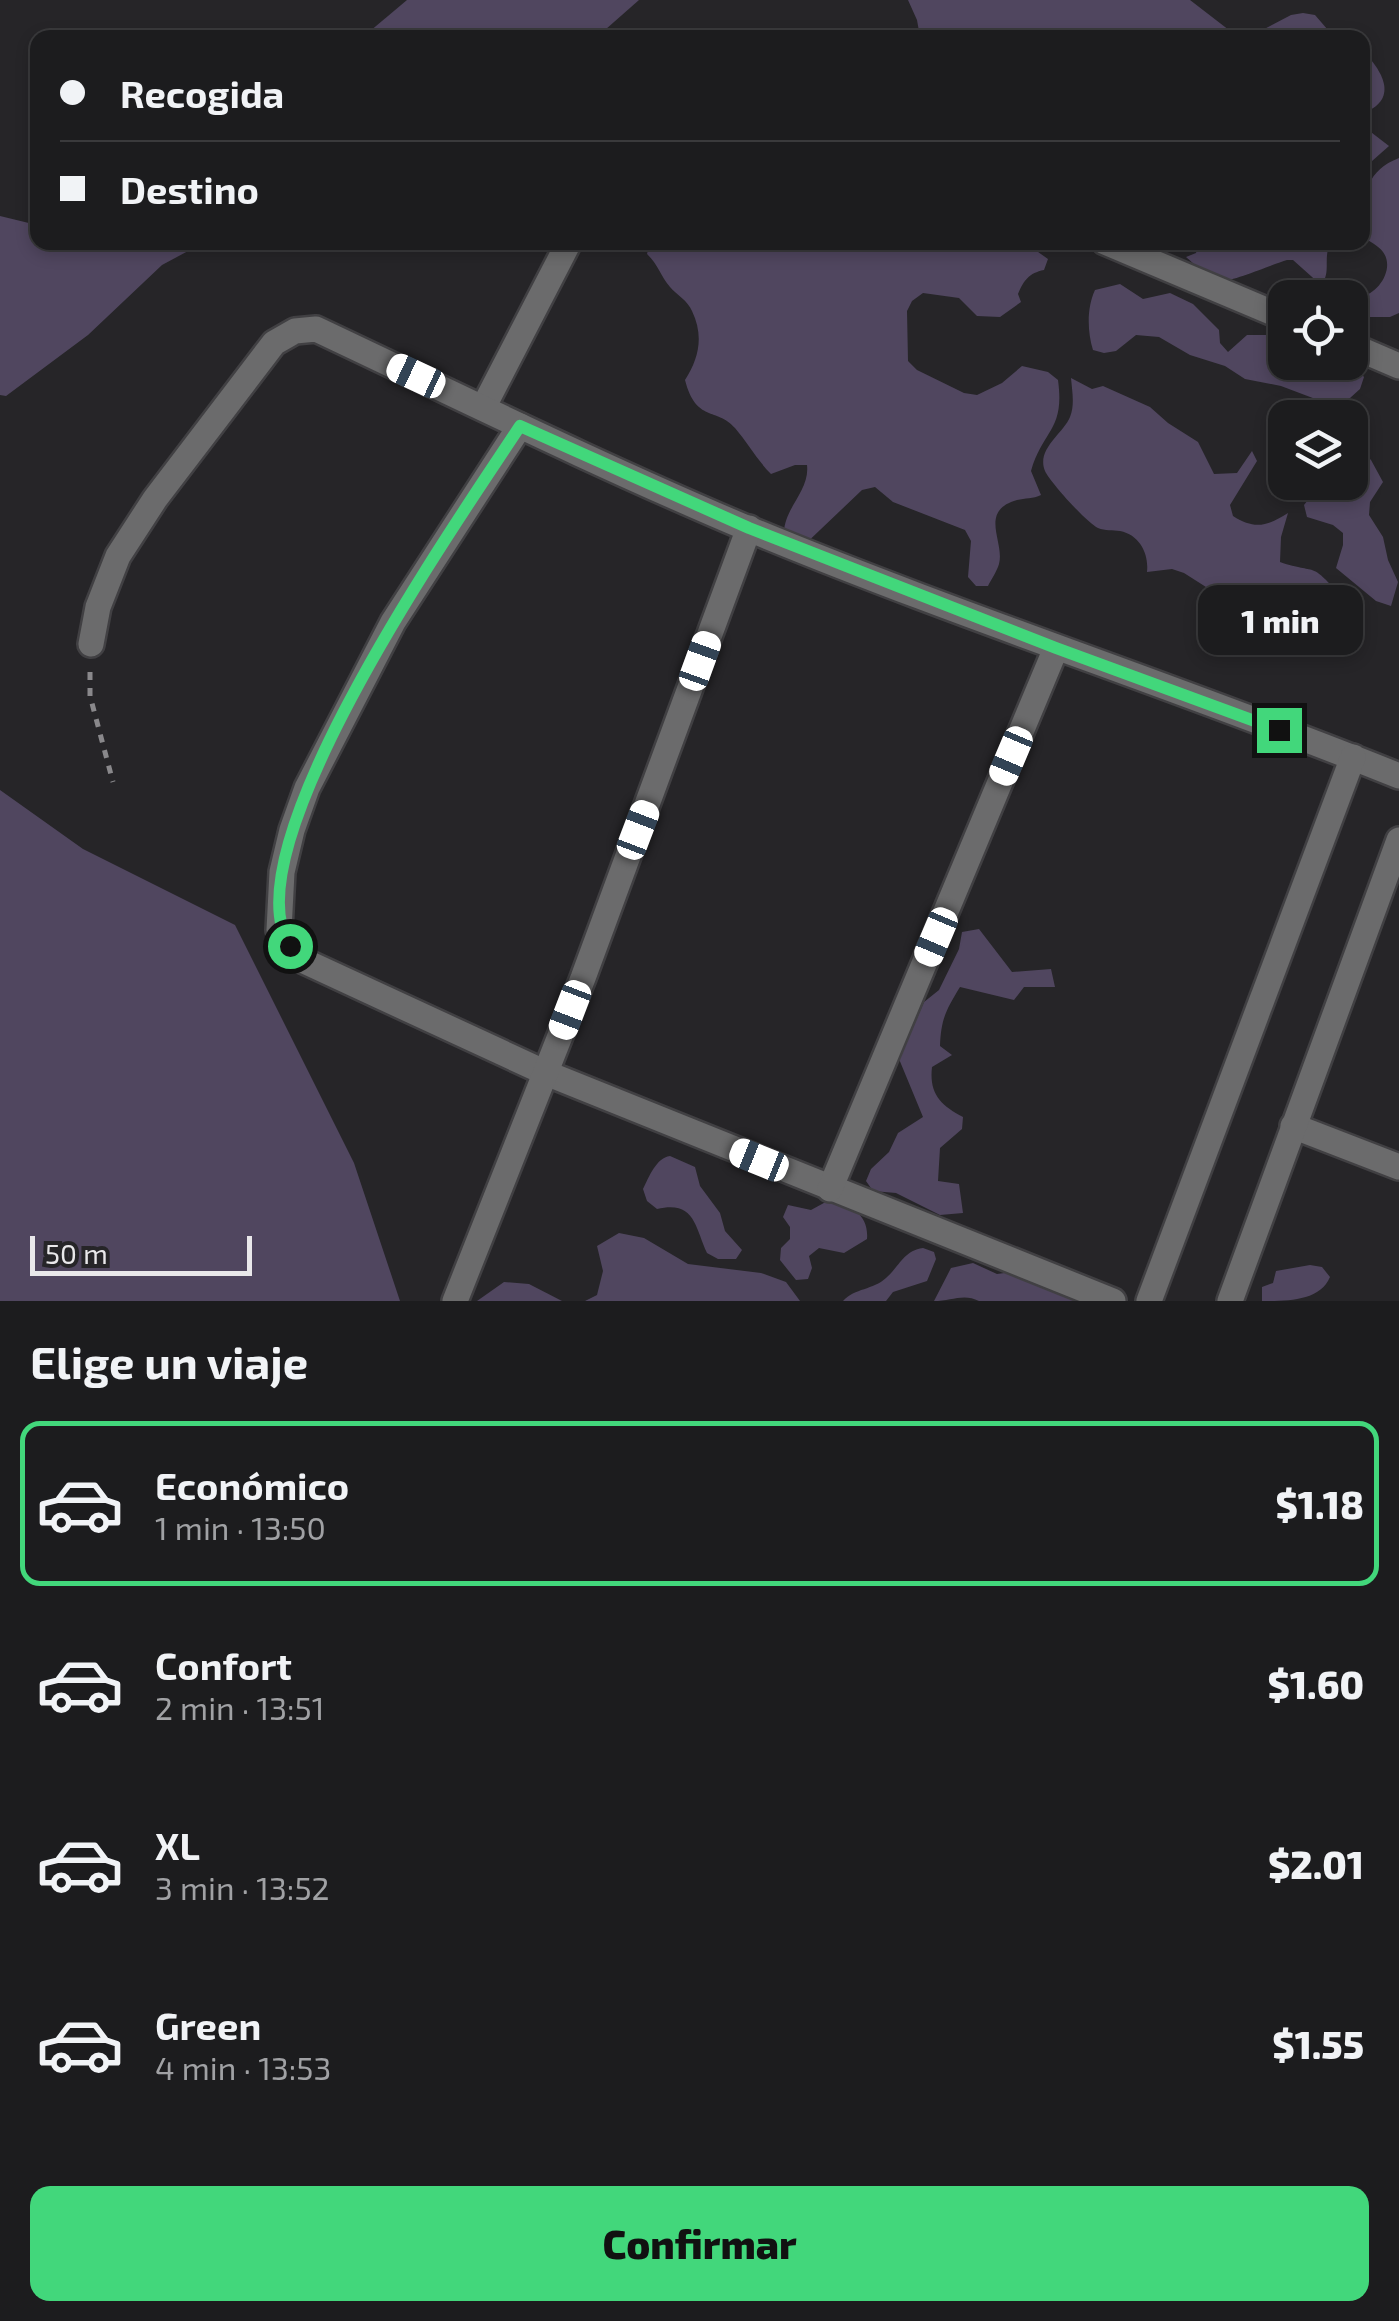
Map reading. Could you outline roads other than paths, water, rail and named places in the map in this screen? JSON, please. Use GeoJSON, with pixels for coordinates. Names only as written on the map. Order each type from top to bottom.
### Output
{"type":"FeatureCollection","features":[{"type":"Feature","properties":{"kind":"street"},"geometry":{"type":"LineString","coordinates":[[483,408],[565,250]]}},
{"type":"Feature","properties":{"kind":"street"},"geometry":{"type":"LineString","coordinates":[[1124,250],[1268,311]]}},
{"type":"Feature","properties":{"kind":"street"},"geometry":{"type":"LineString","coordinates":[[91,644],[98,608],[118,556],[155,499],[274,343],[295,331],[316,329],[749,528],[1399,776]]}},
{"type":"Feature","properties":{"kind":"street"},"geometry":{"type":"LineString","coordinates":[[1368,353],[1399,366]]}},
{"type":"Feature","properties":{"kind":"street"},"geometry":{"type":"LineString","coordinates":[[520,426],[393,622],[308,788],[282,872],[279,930],[304,961],[546,1073],[1113,1301]]}},
{"type":"Feature","properties":{"kind":"street"},"geometry":{"type":"LineString","coordinates":[[455,1301],[546,1073],[749,528]]}},
{"type":"Feature","properties":{"kind":"street"},"geometry":{"type":"LineString","coordinates":[[830,1189],[1056,648]]}},
{"type":"Feature","properties":{"kind":"street"},"geometry":{"type":"LineString","coordinates":[[1148,1301],[1353,757]]}},
{"type":"Feature","properties":{"kind":"street"},"geometry":{"type":"LineString","coordinates":[[1230,1301],[1399,840]]}},
{"type":"Feature","properties":{"kind":"street"},"geometry":{"type":"LineString","coordinates":[[1294,1126],[1399,1166]]}}]}
